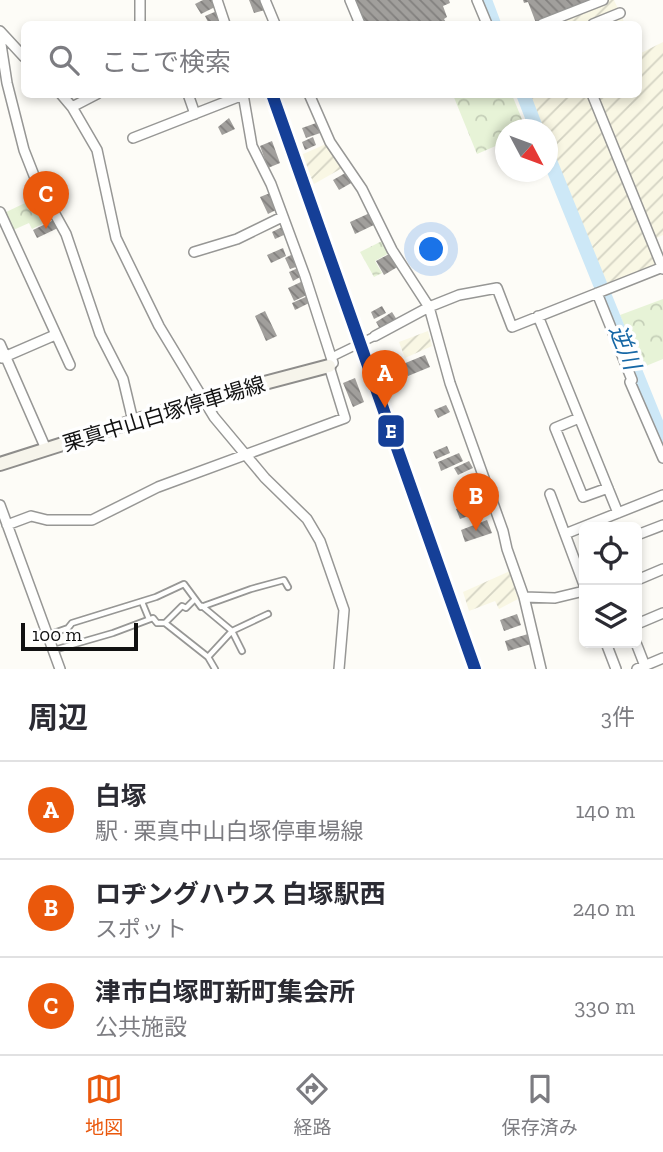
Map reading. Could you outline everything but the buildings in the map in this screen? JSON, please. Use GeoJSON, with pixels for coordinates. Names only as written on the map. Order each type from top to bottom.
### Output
{"type":"FeatureCollection","features":[{"type":"Feature","properties":{"kind":"main road","name":"栗真中山白塚停車場線"},"geometry":{"type":"LineString","coordinates":[[0,464],[331,362]]}},
{"type":"Feature","properties":{"kind":"street"},"geometry":{"type":"LineString","coordinates":[[140,0],[140,21]]}},
{"type":"Feature","properties":{"kind":"street"},"geometry":{"type":"LineString","coordinates":[[217,0],[224,21]]}},
{"type":"Feature","properties":{"kind":"street"},"geometry":{"type":"LineString","coordinates":[[265,0],[274,21]]}},
{"type":"Feature","properties":{"kind":"street"},"geometry":{"type":"LineString","coordinates":[[350,0],[359,21]]}},
{"type":"Feature","properties":{"kind":"street"},"geometry":{"type":"LineString","coordinates":[[477,0],[486,21]]}},
{"type":"Feature","properties":{"kind":"street"},"geometry":{"type":"LineString","coordinates":[[562,21],[603,0]]}},
{"type":"Feature","properties":{"kind":"street"},"geometry":{"type":"LineString","coordinates":[[600,21],[620,13]]}},
{"type":"Feature","properties":{"kind":"street"},"geometry":{"type":"LineString","coordinates":[[0,32],[21,54]]}},
{"type":"Feature","properties":{"kind":"street"},"geometry":{"type":"LineString","coordinates":[[0,38],[7,83],[24,149],[35,178],[66,234],[100,334],[123,379],[133,421]]}},
{"type":"Feature","properties":{"kind":"street"},"geometry":{"type":"LineString","coordinates":[[64,98],[97,150],[110,216],[121,249],[159,326],[214,417],[265,478],[312,525],[325,551],[344,610],[339,669]]}},
{"type":"Feature","properties":{"kind":"street"},"geometry":{"type":"LineString","coordinates":[[72,107],[89,98]]}},
{"type":"Feature","properties":{"kind":"street"},"geometry":{"type":"LineString","coordinates":[[189,98],[195,114]]}},
{"type":"Feature","properties":{"kind":"street"},"geometry":{"type":"LineString","coordinates":[[133,138],[235,98]]}},
{"type":"Feature","properties":{"kind":"street"},"geometry":{"type":"LineString","coordinates":[[5,527],[31,516],[47,520],[92,520],[158,487],[345,418],[305,276],[267,173],[252,146],[244,98]]}},
{"type":"Feature","properties":{"kind":"street"},"geometry":{"type":"LineString","coordinates":[[311,98],[330,142],[362,189],[392,250],[429,307],[450,383],[524,597],[541,669]]}},
{"type":"Feature","properties":{"kind":"street"},"geometry":{"type":"LineString","coordinates":[[331,362],[429,307],[459,295],[497,288],[512,327],[663,268],[594,98]]}},
{"type":"Feature","properties":{"kind":"street"},"geometry":{"type":"LineString","coordinates":[[0,212],[69,365]]}},
{"type":"Feature","properties":{"kind":"street"},"geometry":{"type":"LineString","coordinates":[[194,253],[237,239],[282,217]]}},
{"type":"Feature","properties":{"kind":"street"},"geometry":{"type":"LineString","coordinates":[[597,293],[632,380],[630,382],[663,458]]}},
{"type":"Feature","properties":{"kind":"street"},"geometry":{"type":"LineString","coordinates":[[538,316],[618,513]]}},
{"type":"Feature","properties":{"kind":"street"},"geometry":{"type":"LineString","coordinates":[[3,357],[55,335]]}},
{"type":"Feature","properties":{"kind":"street"},"geometry":{"type":"LineString","coordinates":[[0,344],[3,357],[46,450]]}},
{"type":"Feature","properties":{"kind":"street"},"geometry":{"type":"LineString","coordinates":[[579,418],[555,428],[583,497],[608,488]]}},
{"type":"Feature","properties":{"kind":"street"},"geometry":{"type":"LineString","coordinates":[[550,494],[579,572]]}},
{"type":"Feature","properties":{"kind":"street"},"geometry":{"type":"LineString","coordinates":[[565,534],[663,495]]}},
{"type":"Feature","properties":{"kind":"street"},"geometry":{"type":"LineString","coordinates":[[0,505],[5,527],[60,669]]}},
{"type":"Feature","properties":{"kind":"street"},"geometry":{"type":"LineString","coordinates":[[642,534],[663,524]]}},
{"type":"Feature","properties":{"kind":"street"},"geometry":{"type":"LineString","coordinates":[[642,578],[663,569]]}},
{"type":"Feature","properties":{"kind":"street"},"geometry":{"type":"LineString","coordinates":[[524,597],[555,598],[579,592]]}},
{"type":"Feature","properties":{"kind":"street"},"geometry":{"type":"LineString","coordinates":[[642,622],[663,613]]}},
{"type":"Feature","properties":{"kind":"street"},"geometry":{"type":"LineString","coordinates":[[608,648],[616,669]]}},
{"type":"Feature","properties":{"kind":"street"},"geometry":{"type":"LineString","coordinates":[[637,648],[641,667],[663,658]]}},
{"type":"Feature","properties":{"kind":"lane"},"geometry":{"type":"LineString","coordinates":[[202,606],[284,580],[288,587]]}},
{"type":"Feature","properties":{"kind":"lane"},"geometry":{"type":"LineString","coordinates":[[48,635],[68,628],[72,623],[142,601],[184,584],[194,600],[232,631],[242,651]]}},
{"type":"Feature","properties":{"kind":"lane"},"geometry":{"type":"LineString","coordinates":[[165,622],[182,606],[186,608],[194,600]]}},
{"type":"Feature","properties":{"kind":"lane"},"geometry":{"type":"LineString","coordinates":[[142,601],[149,620]]}},
{"type":"Feature","properties":{"kind":"lane"},"geometry":{"type":"LineString","coordinates":[[208,657],[232,631],[268,614]]}},
{"type":"Feature","properties":{"kind":"lane"},"geometry":{"type":"LineString","coordinates":[[54,650],[153,618],[157,622],[165,622],[208,657],[215,669]]}},
{"type":"Feature","properties":{"kind":"shaded area"},"geometry":{"type":"Polygon","coordinates":[[[603,0],[614,0],[624,21],[552,21],[603,0]]]}},
{"type":"Feature","properties":{"kind":"shaded area"},"geometry":{"type":"Polygon","coordinates":[[[663,42],[663,235],[650,241],[659,266],[606,286],[558,170],[558,119],[537,119],[528,98],[642,98],[642,52],[663,42]]]}},
{"type":"Feature","properties":{"kind":"shaded area"},"geometry":{"type":"Polygon","coordinates":[[[328,143],[344,167],[314,184],[301,155],[328,143]]]}},
{"type":"Feature","properties":{"kind":"shaded area"},"geometry":{"type":"Polygon","coordinates":[[[428,331],[432,346],[405,358],[399,342],[428,331]]]}},
{"type":"Feature","properties":{"kind":"shaded area"},"geometry":{"type":"Polygon","coordinates":[[[510,571],[518,599],[499,609],[495,601],[469,611],[463,592],[510,571]]]}},
{"type":"Feature","properties":{"kind":"green space"},"geometry":{"type":"Polygon","coordinates":[[[454,98],[513,98],[522,119],[495,119],[495,146],[477,154],[454,98]]]}},
{"type":"Feature","properties":{"kind":"green space"},"geometry":{"type":"Polygon","coordinates":[[[42,195],[55,218],[32,229],[29,223],[11,231],[4,213],[42,195]]]}},
{"type":"Feature","properties":{"kind":"green space"},"geometry":{"type":"Polygon","coordinates":[[[384,240],[391,252],[375,261],[382,273],[374,277],[360,252],[384,240]]]}},
{"type":"Feature","properties":{"kind":"green space"},"geometry":{"type":"Polygon","coordinates":[[[663,299],[663,359],[641,368],[620,315],[663,299]]]}},
{"type":"Feature","properties":{"kind":"waterway","name":"逆川"},"geometry":{"type":"LineString","coordinates":[[485,0],[493,21]]}},
{"type":"Feature","properties":{"kind":"waterway","name":"逆川"},"geometry":{"type":"LineString","coordinates":[[525,98],[533,119]]}},
{"type":"Feature","properties":{"kind":"waterway","name":"逆川"},"geometry":{"type":"LineString","coordinates":[[558,181],[600,284]]}},
{"type":"Feature","properties":{"kind":"waterway","name":"逆川"},"geometry":{"type":"LineString","coordinates":[[604,294],[663,439]]}},
{"type":"Feature","properties":{"kind":"transit line","name":"E"},"geometry":{"type":"LineString","coordinates":[[273,98],[475,669]]}},
{"type":"Feature","properties":{"kind":"place","name":"津市白塚町新町集会所"},"geometry":{"type":"Point","coordinates":[46,229]}},
{"type":"Feature","properties":{"kind":"place","name":"白塚"},"geometry":{"type":"Point","coordinates":[385,408]}},
{"type":"Feature","properties":{"kind":"place","name":"ロヂングハウス 白塚駅西"},"geometry":{"type":"Point","coordinates":[476,531]}}]}
